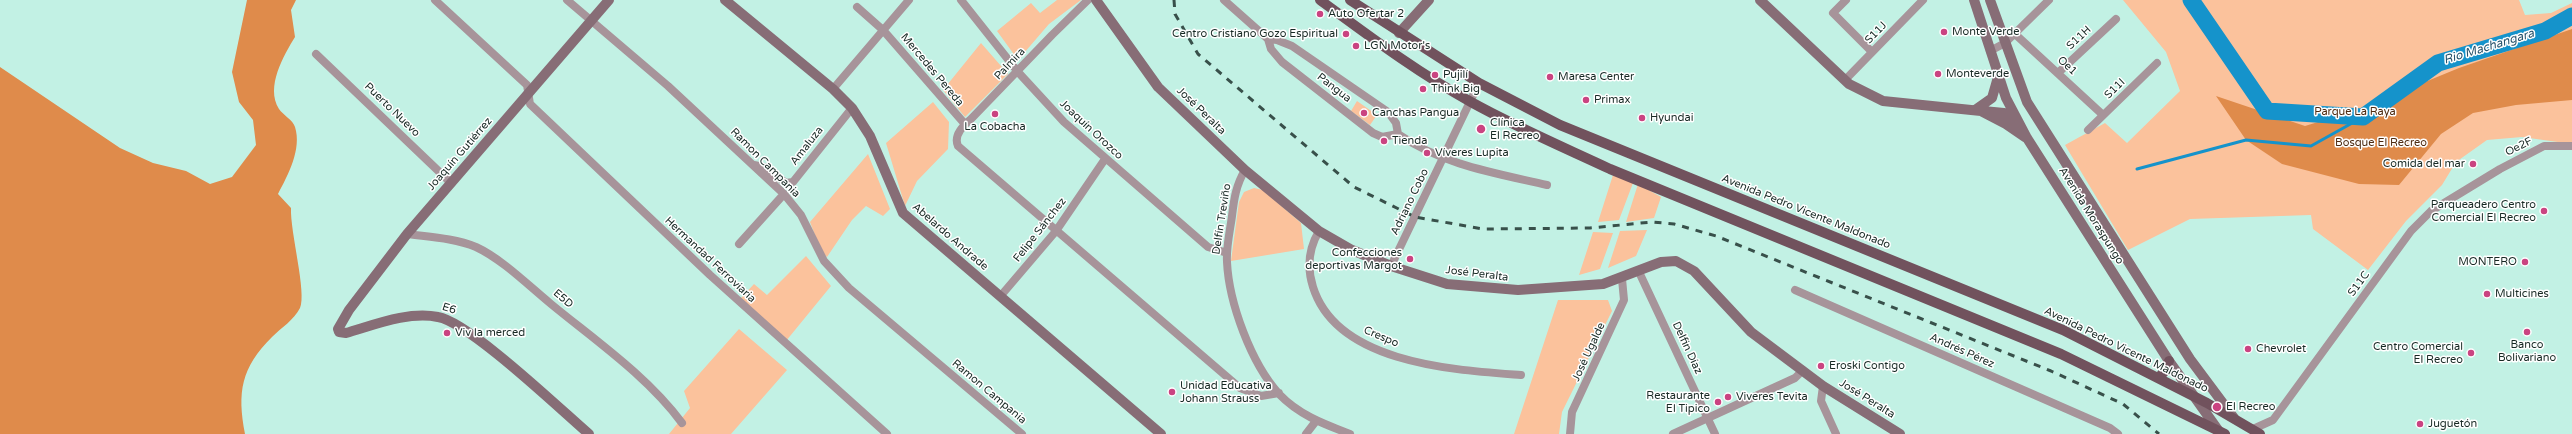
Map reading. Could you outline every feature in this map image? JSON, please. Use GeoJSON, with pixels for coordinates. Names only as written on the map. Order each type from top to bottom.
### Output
{"type":"FeatureCollection","features":[{"type":"Feature","properties":{"kind":"main road"},"geometry":{"type":"LineString","coordinates":[[1320,0],[1371,38],[1470,102],[1610,169],[2061,354],[2222,432]]}},
{"type":"Feature","properties":{"kind":"main road","name":"Avenida Pedro Vicente Maldonado"},"geometry":{"type":"LineString","coordinates":[[1350,0],[1399,33],[1479,82],[1560,124],[2063,330],[2192,395],[2256,432]]}},
{"type":"Feature","properties":{"kind":"main road"},"geometry":{"type":"LineString","coordinates":[[2158,378],[2165,371],[2169,361]]}},
{"type":"Feature","properties":{"kind":"street"},"geometry":{"type":"LineString","coordinates":[[435,0],[526,85],[528,94]]}},
{"type":"Feature","properties":{"kind":"street","name":"Ramon Campania"},"geometry":{"type":"LineString","coordinates":[[566,0],[668,86],[784,194],[801,215],[824,261],[836,275],[1022,434]]}},
{"type":"Feature","properties":{"kind":"street","name":"Joaquín Gutiérrez"},"geometry":{"type":"LineString","coordinates":[[338,329],[349,310],[407,234],[609,0]]}},
{"type":"Feature","properties":{"kind":"street","name":"Abelardo Andrade"},"geometry":{"type":"LineString","coordinates":[[724,0],[833,89],[852,108],[870,136],[901,210],[1161,434]]}},
{"type":"Feature","properties":{"kind":"street"},"geometry":{"type":"LineString","coordinates":[[833,89],[909,0]]}},
{"type":"Feature","properties":{"kind":"street","name":"Joaquín Orozco"},"geometry":{"type":"LineString","coordinates":[[961,0],[1018,72],[1064,122],[1208,247],[1227,253]]}},
{"type":"Feature","properties":{"kind":"street","name":"Palmira"},"geometry":{"type":"LineString","coordinates":[[964,123],[971,120],[1018,72],[1052,34],[1088,0]]}},
{"type":"Feature","properties":{"kind":"street","name":"José Peralta"},"geometry":{"type":"LineString","coordinates":[[1096,0],[1158,87],[1245,170],[1319,231],[1352,250],[1391,266],[1447,284],[1518,290],[1597,285],[1622,279],[1668,260],[1686,264],[1751,332],[1823,386],[1900,434]]}},
{"type":"Feature","properties":{"kind":"street","name":"Pangua"},"geometry":{"type":"LineString","coordinates":[[1224,0],[1268,39],[1271,49],[1282,62],[1373,133],[1382,137],[1398,134],[1396,123],[1388,112],[1292,46],[1277,40],[1268,39]]}},
{"type":"Feature","properties":{"kind":"street"},"geometry":{"type":"LineString","coordinates":[[1399,33],[1430,0]]}},
{"type":"Feature","properties":{"kind":"street"},"geometry":{"type":"LineString","coordinates":[[1760,0],[1845,80],[1863,93],[1883,101],[1978,111],[1996,111],[2017,120]]}},
{"type":"Feature","properties":{"kind":"street"},"geometry":{"type":"LineString","coordinates":[[1846,0],[1833,13],[1872,52]]}},
{"type":"Feature","properties":{"kind":"street","name":"S11J"},"geometry":{"type":"LineString","coordinates":[[1845,80],[1923,0]]}},
{"type":"Feature","properties":{"kind":"street","name":"Avenida Moraspungo"},"geometry":{"type":"LineString","coordinates":[[1974,0],[1998,77],[2017,120],[2027,138],[2169,361],[2192,395],[2222,432]]}},
{"type":"Feature","properties":{"kind":"street","name":"Avenida Moraspungo"},"geometry":{"type":"LineString","coordinates":[[1990,0],[2022,89],[2035,114],[2190,359],[2234,418]]}},
{"type":"Feature","properties":{"kind":"street"},"geometry":{"type":"LineString","coordinates":[[1990,51],[2005,43],[2016,34],[2049,0]]}},
{"type":"Feature","properties":{"kind":"street","name":"Mercedes Pereda"},"geometry":{"type":"LineString","coordinates":[[857,7],[883,30],[964,123]]}},
{"type":"Feature","properties":{"kind":"street","name":"S11H"},"geometry":{"type":"LineString","coordinates":[[2058,73],[2116,19]]}},
{"type":"Feature","properties":{"kind":"street","name":"Oe1"},"geometry":{"type":"LineString","coordinates":[[2016,34],[2103,115]]}},
{"type":"Feature","properties":{"kind":"street","name":"Puerto Nuevo"},"geometry":{"type":"LineString","coordinates":[[316,54],[452,183]]}},
{"type":"Feature","properties":{"kind":"street","name":"S11I"},"geometry":{"type":"LineString","coordinates":[[2088,130],[2157,63]]}},
{"type":"Feature","properties":{"kind":"street"},"geometry":{"type":"LineString","coordinates":[[1978,111],[1992,98],[1998,77]]}},
{"type":"Feature","properties":{"kind":"street","name":"Adriano Cobo"},"geometry":{"type":"LineString","coordinates":[[1391,266],[1479,82]]}},
{"type":"Feature","properties":{"kind":"street","name":"Hermandad Ferroviaria"},"geometry":{"type":"LineString","coordinates":[[528,94],[530,104],[710,275],[887,434]]}},
{"type":"Feature","properties":{"kind":"street","name":"Amaluza"},"geometry":{"type":"LineString","coordinates":[[754,165],[764,167],[786,183],[793,182],[852,108]]}},
{"type":"Feature","properties":{"kind":"street"},"geometry":{"type":"LineString","coordinates":[[1978,111],[2006,124],[2027,138]]}},
{"type":"Feature","properties":{"kind":"street"},"geometry":{"type":"LineString","coordinates":[[964,123],[956,139],[958,146],[1056,231],[1240,388],[1261,396],[1279,393]]}},
{"type":"Feature","properties":{"kind":"street"},"geometry":{"type":"LineString","coordinates":[[1398,134],[1415,146],[1475,169],[1547,185]]}},
{"type":"Feature","properties":{"kind":"street","name":"Oe2F"},"geometry":{"type":"LineString","coordinates":[[2500,169],[2544,146],[2572,146]]}},
{"type":"Feature","properties":{"kind":"street","name":"Felipe Sánchez"},"geometry":{"type":"LineString","coordinates":[[1004,292],[1056,231],[1105,159]]}},
{"type":"Feature","properties":{"kind":"street","name":"S11C"},"geometry":{"type":"LineString","coordinates":[[2256,432],[2274,420],[2411,231],[2431,211],[2500,169]]}},
{"type":"Feature","properties":{"kind":"street","name":"Delfín Treviño"},"geometry":{"type":"LineString","coordinates":[[1245,170],[1235,192],[1227,253],[1232,292],[1241,326],[1252,351],[1279,393],[1298,410],[1316,421],[1350,434]]}},
{"type":"Feature","properties":{"kind":"street"},"geometry":{"type":"LineString","coordinates":[[739,244],[784,194]]}},
{"type":"Feature","properties":{"kind":"street","name":"Crespo"},"geometry":{"type":"LineString","coordinates":[[1319,231],[1312,242],[1310,256],[1311,281],[1316,295],[1332,319],[1352,336],[1376,348],[1426,364],[1469,371],[1522,375]]}},
{"type":"Feature","properties":{"kind":"street","name":"E5D"},"geometry":{"type":"LineString","coordinates":[[407,234],[445,239],[476,248],[511,271],[629,368],[670,407],[682,423]]}},
{"type":"Feature","properties":{"kind":"street","name":"Delfin Díaz"},"geometry":{"type":"LineString","coordinates":[[1639,272],[1715,434]]}},
{"type":"Feature","properties":{"kind":"street","name":"José Ugalde"},"geometry":{"type":"LineString","coordinates":[[1570,434],[1572,412],[1624,300],[1622,279]]}},
{"type":"Feature","properties":{"kind":"street","name":"Andrés Pérez"},"geometry":{"type":"LineString","coordinates":[[1795,290],[2110,428],[2118,434]]}},
{"type":"Feature","properties":{"kind":"street","name":"E6"},"geometry":{"type":"LineString","coordinates":[[338,329],[339,332],[346,334],[391,321],[423,316],[439,317],[456,323],[478,339],[589,434]]}},
{"type":"Feature","properties":{"kind":"street"},"geometry":{"type":"LineString","coordinates":[[1673,434],[1795,378],[1803,370]]}},
{"type":"Feature","properties":{"kind":"street"},"geometry":{"type":"LineString","coordinates":[[1823,386],[1821,401],[1836,434]]}},
{"type":"Feature","properties":{"kind":"street"},"geometry":{"type":"LineString","coordinates":[[1306,434],[1316,421]]}},
{"type":"Feature","properties":{"kind":"green space"},"geometry":{"type":"Polygon","coordinates":[[[247,0],[296,0],[291,10],[295,37],[281,62],[275,81],[274,91],[275,100],[279,109],[294,124],[297,135],[297,144],[293,162],[278,194],[291,208],[291,219],[300,276],[302,300],[300,308],[294,316],[262,348],[248,370],[244,381],[241,405],[245,434],[0,434],[0,67],[120,148],[153,163],[186,171],[210,184],[232,177],[256,145],[253,120],[239,102],[232,72],[247,0]]]}},
{"type":"Feature","properties":{"kind":"green space"},"geometry":{"type":"Polygon","coordinates":[[[1057,0],[1081,0],[1049,24],[1018,60],[997,31],[1031,3],[1040,13],[1057,0]]]}},
{"type":"Feature","properties":{"kind":"green space","name":"Parque La Raya"},"geometry":{"type":"Polygon","coordinates":[[[2123,0],[2519,0],[2525,15],[2551,13],[2572,3],[2572,144],[2522,137],[2487,140],[2456,162],[2442,185],[2406,221],[2368,270],[2313,229],[2311,215],[2190,219],[2128,250],[2065,145],[2105,123],[2127,143],[2180,91],[2166,52],[2123,0]]]}},
{"type":"Feature","properties":{"kind":"green space","name":"Bosque El Recreo"},"geometry":{"type":"Polygon","coordinates":[[[2572,29],[2572,100],[2516,105],[2473,113],[2441,134],[2399,185],[2359,184],[2282,164],[2246,140],[2216,96],[2305,126],[2357,110],[2459,68],[2572,29]]]}},
{"type":"Feature","properties":{"kind":"green space"},"geometry":{"type":"Polygon","coordinates":[[[981,43],[1008,74],[965,117],[943,90],[981,43]]]}},
{"type":"Feature","properties":{"kind":"green space","name":"Canchas Pangua"},"geometry":{"type":"Polygon","coordinates":[[[1357,101],[1377,115],[1370,125],[1351,111],[1357,101]]]}},
{"type":"Feature","properties":{"kind":"green space"},"geometry":{"type":"Polygon","coordinates":[[[933,102],[949,122],[948,149],[917,181],[905,206],[886,143],[933,102]]]}},
{"type":"Feature","properties":{"kind":"green space"},"geometry":{"type":"Polygon","coordinates":[[[868,154],[890,209],[883,216],[866,206],[852,220],[827,257],[821,251],[810,222],[868,154]]]}},
{"type":"Feature","properties":{"kind":"green space"},"geometry":{"type":"Polygon","coordinates":[[[1613,175],[1633,183],[1619,220],[1598,222],[1613,175]]]}},
{"type":"Feature","properties":{"kind":"green space"},"geometry":{"type":"Polygon","coordinates":[[[1638,184],[1661,197],[1654,218],[1626,222],[1638,184]]]}},
{"type":"Feature","properties":{"kind":"green space"},"geometry":{"type":"Polygon","coordinates":[[[1254,188],[1263,190],[1301,223],[1304,249],[1231,261],[1239,202],[1244,192],[1254,188]]]}},
{"type":"Feature","properties":{"kind":"green space"},"geometry":{"type":"Polygon","coordinates":[[[1647,230],[1636,256],[1608,268],[1620,231],[1647,230]]]}},
{"type":"Feature","properties":{"kind":"green space"},"geometry":{"type":"Polygon","coordinates":[[[1593,232],[1613,233],[1600,269],[1579,275],[1593,232]]]}},
{"type":"Feature","properties":{"kind":"green space"},"geometry":{"type":"Polygon","coordinates":[[[806,256],[831,286],[786,341],[740,299],[754,284],[767,295],[806,256]]]}},
{"type":"Feature","properties":{"kind":"green space"},"geometry":{"type":"Polygon","coordinates":[[[1558,300],[1608,300],[1612,311],[1562,412],[1559,434],[1514,434],[1558,300]]]}},
{"type":"Feature","properties":{"kind":"green space"},"geometry":{"type":"Polygon","coordinates":[[[739,329],[787,370],[731,434],[669,434],[690,408],[684,391],[739,329]]]}},
{"type":"Feature","properties":{"kind":"waterway","name":"Rio Machangara"},"geometry":{"type":"LineString","coordinates":[[2191,0],[2267,111],[2363,117],[2438,63],[2545,31],[2572,16]]}},
{"type":"Feature","properties":{"kind":"waterway"},"geometry":{"type":"LineString","coordinates":[[2137,169],[2246,140],[2311,146],[2363,117]]}},
{"type":"Feature","properties":{"kind":"railway"},"geometry":{"type":"LineString","coordinates":[[1174,0],[1175,14],[1198,54],[1354,187],[1415,217],[1483,229],[1590,228],[1652,222],[1674,224],[1716,236],[2051,371],[2123,404],[2159,434]]}},
{"type":"Feature","properties":{"kind":"place","name":"Auto Ofertar 2"},"geometry":{"type":"Point","coordinates":[1320,14]}},
{"type":"Feature","properties":{"kind":"place","name":"Monte Verde"},"geometry":{"type":"Point","coordinates":[1944,32]}},
{"type":"Feature","properties":{"kind":"place","name":"Centro Cristiano Gozo Espiritual"},"geometry":{"type":"Point","coordinates":[1346,34]}},
{"type":"Feature","properties":{"kind":"place","name":"LGN Motor's"},"geometry":{"type":"Point","coordinates":[1356,46]}},
{"type":"Feature","properties":{"kind":"place","name":"Monteverde"},"geometry":{"type":"Point","coordinates":[1938,74]}},
{"type":"Feature","properties":{"kind":"place","name":"Pujilí"},"geometry":{"type":"Point","coordinates":[1435,75]}},
{"type":"Feature","properties":{"kind":"place","name":"Maresa Center"},"geometry":{"type":"Point","coordinates":[1550,77]}},
{"type":"Feature","properties":{"kind":"place","name":"Think Big"},"geometry":{"type":"Point","coordinates":[1423,89]}},
{"type":"Feature","properties":{"kind":"place","name":"Primax"},"geometry":{"type":"Point","coordinates":[1586,100]}},
{"type":"Feature","properties":{"kind":"place","name":"Canchas Pangua"},"geometry":{"type":"Point","coordinates":[1364,113]}},
{"type":"Feature","properties":{"kind":"place","name":"La Cobacha"},"geometry":{"type":"Point","coordinates":[995,114]}},
{"type":"Feature","properties":{"kind":"place","name":"Hyundai"},"geometry":{"type":"Point","coordinates":[1642,118]}},
{"type":"Feature","properties":{"kind":"place","name":"Clínica El Recreo"},"geometry":{"type":"Point","coordinates":[1481,129]}},
{"type":"Feature","properties":{"kind":"place","name":"Tienda"},"geometry":{"type":"Point","coordinates":[1384,141]}},
{"type":"Feature","properties":{"kind":"place","name":"Víveres Lupita"},"geometry":{"type":"Point","coordinates":[1427,153]}},
{"type":"Feature","properties":{"kind":"place","name":"Comida del mar"},"geometry":{"type":"Point","coordinates":[2473,164]}},
{"type":"Feature","properties":{"kind":"place","name":"Parqueadero Centro Comercial El Recreo"},"geometry":{"type":"Point","coordinates":[2544,211]}},
{"type":"Feature","properties":{"kind":"place","name":"Confecciones deportivas Margot"},"geometry":{"type":"Point","coordinates":[1410,259]}},
{"type":"Feature","properties":{"kind":"place","name":"MONTERO"},"geometry":{"type":"Point","coordinates":[2525,262]}},
{"type":"Feature","properties":{"kind":"place","name":"Multicines"},"geometry":{"type":"Point","coordinates":[2487,294]}},
{"type":"Feature","properties":{"kind":"place","name":"Banco Bolivariano"},"geometry":{"type":"Point","coordinates":[2527,332]}},
{"type":"Feature","properties":{"kind":"place","name":"Viv la merced"},"geometry":{"type":"Point","coordinates":[447,333]}},
{"type":"Feature","properties":{"kind":"place","name":"Chevrolet"},"geometry":{"type":"Point","coordinates":[2248,349]}},
{"type":"Feature","properties":{"kind":"place","name":"Centro Comercial El Recreo"},"geometry":{"type":"Point","coordinates":[2471,353]}},
{"type":"Feature","properties":{"kind":"place","name":"Eroski Contigo"},"geometry":{"type":"Point","coordinates":[1821,366]}},
{"type":"Feature","properties":{"kind":"place","name":"Unidad Educativa Johann Strauss"},"geometry":{"type":"Point","coordinates":[1172,392]}},
{"type":"Feature","properties":{"kind":"place","name":"Viveres Tevita"},"geometry":{"type":"Point","coordinates":[1728,397]}},
{"type":"Feature","properties":{"kind":"place","name":"Restaurante El Tipico"},"geometry":{"type":"Point","coordinates":[1718,402]}},
{"type":"Feature","properties":{"kind":"place","name":"El Recreo"},"geometry":{"type":"Point","coordinates":[2217,407]}},
{"type":"Feature","properties":{"kind":"place","name":"Juguetón"},"geometry":{"type":"Point","coordinates":[2420,424]}}]}
